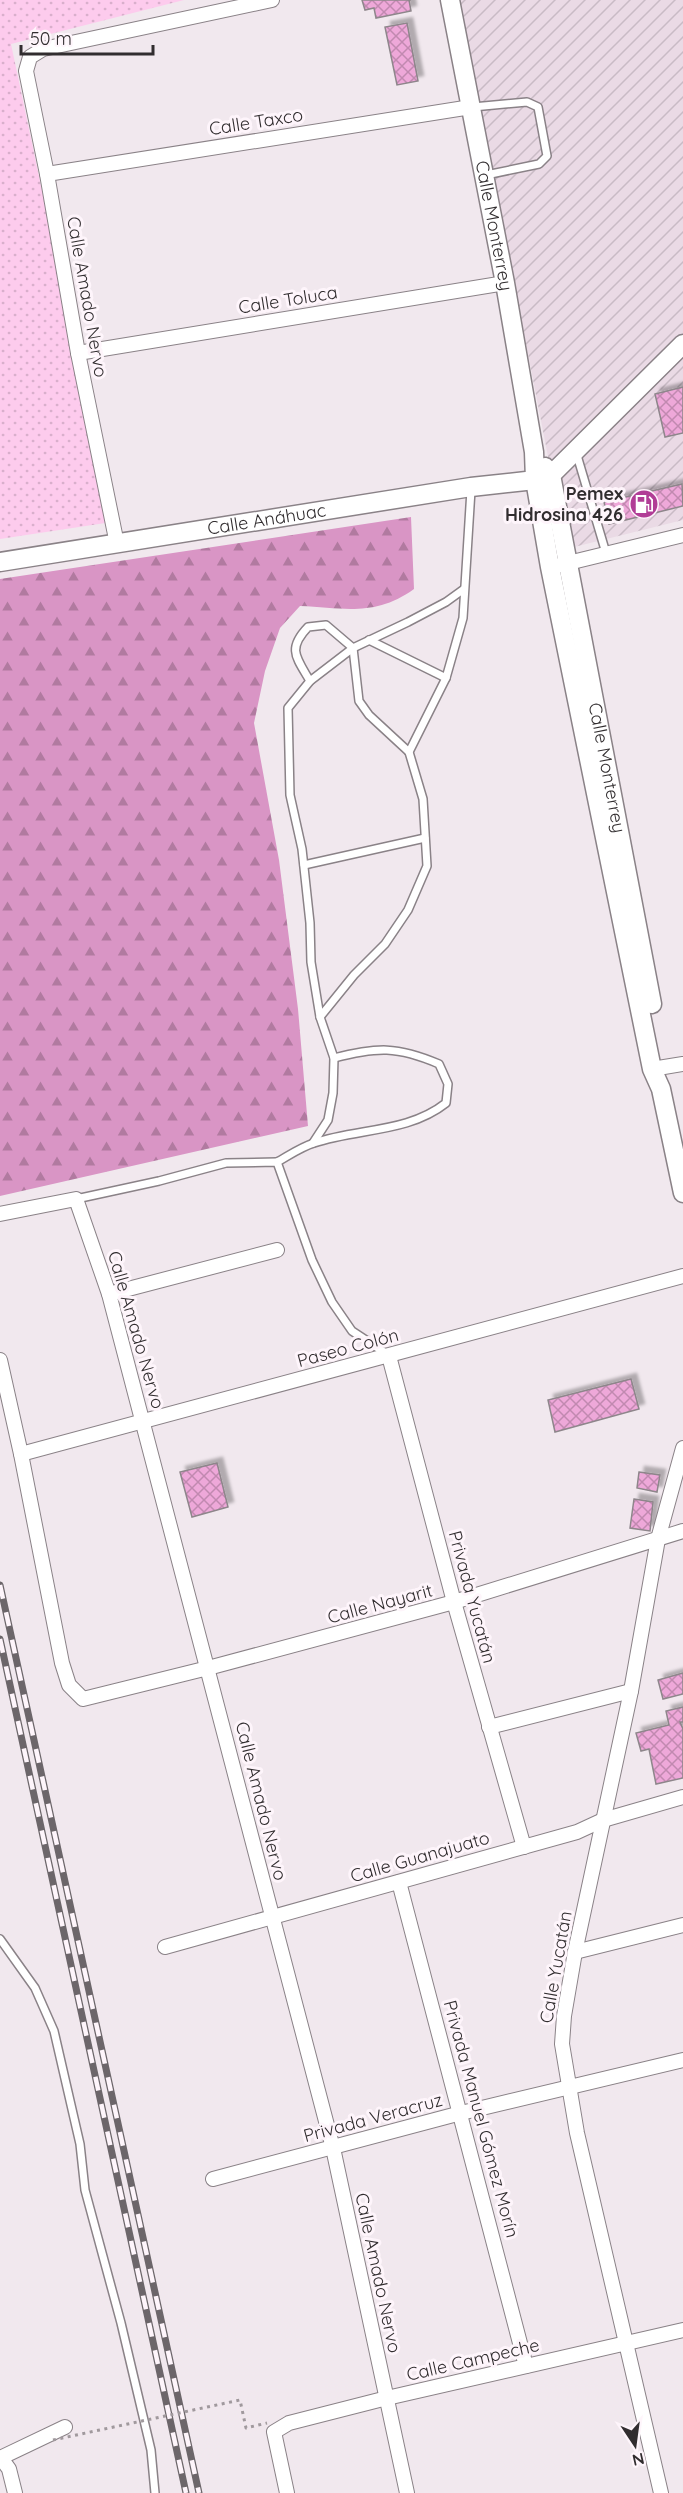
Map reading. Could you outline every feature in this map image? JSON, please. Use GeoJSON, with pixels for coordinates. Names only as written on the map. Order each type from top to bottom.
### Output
{"type":"FeatureCollection","features":[{"type":"Feature","properties":{"kind":"street","name":"Calle Amado Nervo"},"geometry":{"type":"LineString","coordinates":[[117,544],[78,353],[47,174],[26,71],[30,57],[44,49],[272,0]]}},
{"type":"Feature","properties":{"kind":"street","name":"Calle Monterrey"},"geometry":{"type":"LineString","coordinates":[[450,0],[505,283],[534,452],[543,477],[683,1193]]}},
{"type":"Feature","properties":{"kind":"street","name":"Calle Taxco"},"geometry":{"type":"LineString","coordinates":[[47,174],[471,107]]}},
{"type":"Feature","properties":{"kind":"street","name":"Calle Toluca"},"geometry":{"type":"LineString","coordinates":[[78,353],[505,283]]}},
{"type":"Feature","properties":{"kind":"street"},"geometry":{"type":"LineString","coordinates":[[543,477],[575,451],[683,344]]}},
{"type":"Feature","properties":{"kind":"street","name":"Calle Anáhuac"},"geometry":{"type":"LineString","coordinates":[[0,562],[543,477]]}},
{"type":"Feature","properties":{"kind":"street"},"geometry":{"type":"LineString","coordinates":[[559,565],[683,535]]}},
{"type":"Feature","properties":{"kind":"street"},"geometry":{"type":"LineString","coordinates":[[658,1069],[683,1064]]}},
{"type":"Feature","properties":{"kind":"street","name":"Calle Amado Nervo"},"geometry":{"type":"LineString","coordinates":[[76,1198],[109,1294],[144,1422],[333,2148],[406,2493]]}},
{"type":"Feature","properties":{"kind":"street"},"geometry":{"type":"LineString","coordinates":[[0,1214],[76,1198]]}},
{"type":"Feature","properties":{"kind":"street"},"geometry":{"type":"LineString","coordinates":[[109,1294],[277,1250]]}},
{"type":"Feature","properties":{"kind":"street","name":"Paseo Colón"},"geometry":{"type":"LineString","coordinates":[[21,1454],[683,1276]]}},
{"type":"Feature","properties":{"kind":"street","name":"Privada Yucatán"},"geometry":{"type":"LineString","coordinates":[[389,1356],[454,1602],[524,1847]]}},
{"type":"Feature","properties":{"kind":"street"},"geometry":{"type":"LineString","coordinates":[[0,1360],[21,1454]]}},
{"type":"Feature","properties":{"kind":"street","name":"Calle Yucatán"},"geometry":{"type":"LineString","coordinates":[[661,2493],[568,2087],[562,2044],[564,2016],[575,1952],[631,1690],[658,1539],[683,1448]]}},
{"type":"Feature","properties":{"kind":"street","name":"Calle Nayarit"},"geometry":{"type":"LineString","coordinates":[[21,1454],[62,1663],[69,1685],[83,1699],[454,1602],[683,1532]]}},
{"type":"Feature","properties":{"kind":"street"},"geometry":{"type":"LineString","coordinates":[[489,1727],[631,1690]]}},
{"type":"Feature","properties":{"kind":"street","name":"Calle Guanajuato"},"geometry":{"type":"LineString","coordinates":[[165,1947],[577,1832],[603,1820],[683,1797]]}},
{"type":"Feature","properties":{"kind":"street","name":"Privada Manuel Gómez Morín"},"geometry":{"type":"LineString","coordinates":[[399,1882],[526,2366]]}},
{"type":"Feature","properties":{"kind":"street"},"geometry":{"type":"LineString","coordinates":[[575,1952],[683,1924]]}},
{"type":"Feature","properties":{"kind":"street","name":"Privada Veracruz"},"geometry":{"type":"LineString","coordinates":[[213,2180],[461,2113],[683,2060]]}},
{"type":"Feature","properties":{"kind":"street","name":"Calle Campeche"},"geometry":{"type":"LineString","coordinates":[[271,2428],[387,2398],[683,2330]]}},
{"type":"Feature","properties":{"kind":"street"},"geometry":{"type":"LineString","coordinates":[[15,2493],[9,2469],[0,2458],[65,2427]]}},
{"type":"Feature","properties":{"kind":"street"},"geometry":{"type":"LineString","coordinates":[[271,2428],[287,2493]]}},
{"type":"Feature","properties":{"kind":"lane"},"geometry":{"type":"LineString","coordinates":[[471,107],[527,102],[538,107],[547,156],[539,164],[484,175]]}},
{"type":"Feature","properties":{"kind":"lane"},"geometry":{"type":"LineString","coordinates":[[575,451],[606,553]]}},
{"type":"Feature","properties":{"kind":"lane"},"geometry":{"type":"LineString","coordinates":[[409,752],[446,678],[463,618],[471,487]]}},
{"type":"Feature","properties":{"kind":"lane"},"geometry":{"type":"LineString","coordinates":[[313,1143],[328,1120],[333,1093],[334,1058],[320,1017],[311,962],[310,923],[304,865],[290,795],[288,708],[310,681],[353,648],[446,602],[464,589]]}},
{"type":"Feature","properties":{"kind":"lane"},"geometry":{"type":"LineString","coordinates":[[310,681],[295,654],[297,638],[309,627],[326,626],[353,648],[359,701],[369,715],[409,752],[423,799],[427,866],[408,910],[385,944],[354,975],[320,1017]]}},
{"type":"Feature","properties":{"kind":"lane"},"geometry":{"type":"LineString","coordinates":[[369,640],[446,678]]}},
{"type":"Feature","properties":{"kind":"lane"},"geometry":{"type":"LineString","coordinates":[[304,865],[425,838]]}},
{"type":"Feature","properties":{"kind":"lane"},"geometry":{"type":"LineString","coordinates":[[76,1198],[159,1181],[226,1163],[277,1162],[313,1143],[402,1125],[430,1116],[446,1104],[448,1084],[439,1064],[412,1053],[369,1049],[334,1058]]}},
{"type":"Feature","properties":{"kind":"lane"},"geometry":{"type":"LineString","coordinates":[[277,1162],[312,1260],[332,1302],[352,1331],[389,1356]]}},
{"type":"Feature","properties":{"kind":"lane"},"geometry":{"type":"LineString","coordinates":[[0,1939],[35,1988],[54,2031],[80,2144],[85,2190],[121,2323],[151,2450],[155,2493]]}},
{"type":"Feature","properties":{"kind":"path"},"geometry":{"type":"LineString","coordinates":[[53,2440],[240,2400],[246,2428],[271,2428]]}},
{"type":"Feature","properties":{"kind":"shaded area"},"geometry":{"type":"Polygon","coordinates":[[[0,0],[184,0],[11,44],[112,522],[0,539],[0,0]]]}},
{"type":"Feature","properties":{"kind":"shaded area"},"geometry":{"type":"Polygon","coordinates":[[[459,0],[683,0],[683,520],[566,549],[459,0]]]}},
{"type":"Feature","properties":{"kind":"green space"},"geometry":{"type":"Polygon","coordinates":[[[411,517],[414,589],[386,604],[359,609],[300,606],[280,628],[265,671],[254,723],[279,860],[298,1009],[308,1126],[0,1196],[0,579],[411,517]]]}},
{"type":"Feature","properties":{"kind":"building"},"geometry":{"type":"Polygon","coordinates":[[[362,0],[409,0],[411,11],[376,18],[374,8],[365,10],[362,0]]]}},
{"type":"Feature","properties":{"kind":"building"},"geometry":{"type":"Polygon","coordinates":[[[407,23],[418,81],[397,85],[385,27],[407,23]]]}},
{"type":"Feature","properties":{"kind":"building"},"geometry":{"type":"Polygon","coordinates":[[[683,387],[683,433],[665,437],[655,394],[683,387]]]}},
{"type":"Feature","properties":{"kind":"building","name":"Pemex Hidrosina 426"},"geometry":{"type":"Polygon","coordinates":[[[682,484],[683,506],[609,524],[604,502],[682,484]]]}},
{"type":"Feature","properties":{"kind":"building"},"geometry":{"type":"Polygon","coordinates":[[[631,1379],[639,1409],[555,1432],[548,1400],[631,1379]]]}},
{"type":"Feature","properties":{"kind":"building"},"geometry":{"type":"Polygon","coordinates":[[[217,1463],[228,1507],[192,1517],[180,1472],[217,1463]]]}},
{"type":"Feature","properties":{"kind":"building"},"geometry":{"type":"Polygon","coordinates":[[[639,1472],[660,1475],[657,1492],[637,1488],[639,1472]]]}},
{"type":"Feature","properties":{"kind":"building"},"geometry":{"type":"Polygon","coordinates":[[[634,1499],[653,1502],[650,1531],[630,1528],[634,1499]]]}},
{"type":"Feature","properties":{"kind":"building"},"geometry":{"type":"Polygon","coordinates":[[[683,1673],[683,1694],[663,1699],[658,1680],[683,1673]]]}},
{"type":"Feature","properties":{"kind":"building"},"geometry":{"type":"Polygon","coordinates":[[[683,1707],[683,1722],[680,1722],[683,1729],[683,1778],[656,1784],[649,1749],[641,1751],[636,1733],[669,1725],[666,1711],[683,1707]]]}},
{"type":"Feature","properties":{"kind":"railway"},"geometry":{"type":"LineString","coordinates":[[0,1585],[199,2493]]}},
{"type":"Feature","properties":{"kind":"railway"},"geometry":{"type":"LineString","coordinates":[[0,1639],[186,2493]]}},
{"type":"Feature","properties":{"kind":"place","name":"Pemex Hidrosina 426"},"geometry":{"type":"Point","coordinates":[644,504]}}]}
